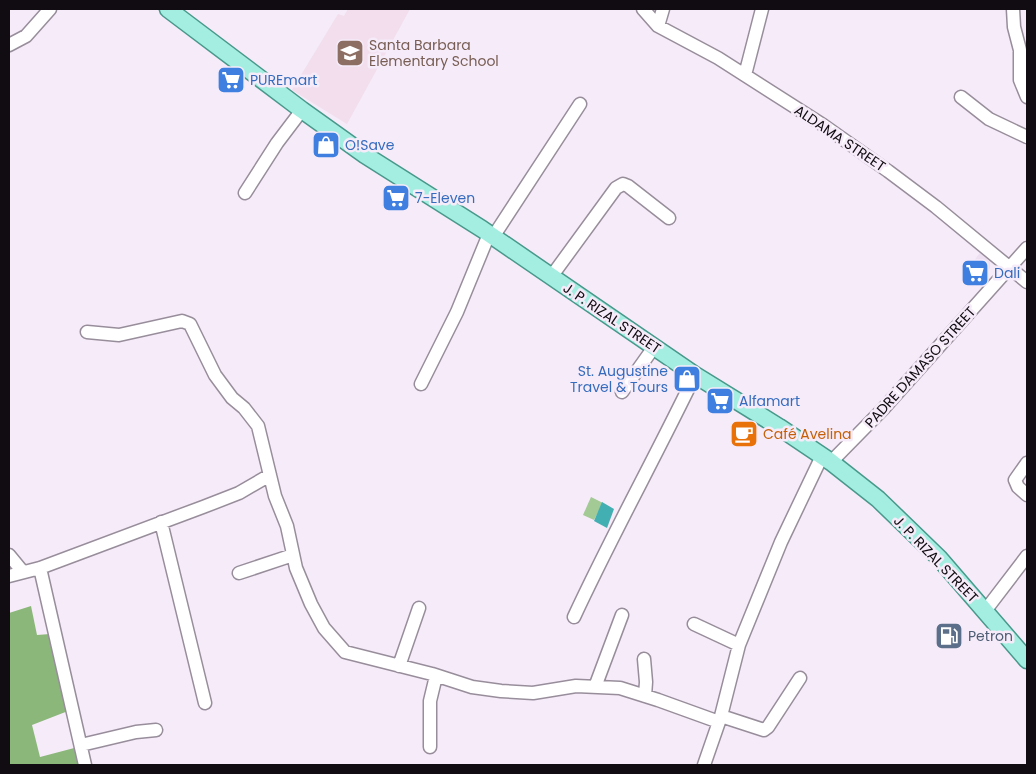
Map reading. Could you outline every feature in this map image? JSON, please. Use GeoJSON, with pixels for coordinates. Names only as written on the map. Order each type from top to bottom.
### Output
{"type":"FeatureCollection","features":[{"type":"Feature","properties":{"kind":"main road","name":"J. P. RIZAL STREET"},"geometry":{"type":"LineString","coordinates":[[168,9],[365,155],[491,236],[695,375],[779,426],[827,459],[878,499],[939,558],[1027,660]]}},
{"type":"Feature","properties":{"kind":"street"},"geometry":{"type":"LineString","coordinates":[[9,55],[50,9]]}},
{"type":"Feature","properties":{"kind":"street","name":"ALDAMA STREET"},"geometry":{"type":"LineString","coordinates":[[642,9],[658,26],[718,58],[745,75],[888,171],[936,207],[1027,282]]}},
{"type":"Feature","properties":{"kind":"street"},"geometry":{"type":"LineString","coordinates":[[658,26],[663,9]]}},
{"type":"Feature","properties":{"kind":"street"},"geometry":{"type":"LineString","coordinates":[[745,75],[762,9]]}},
{"type":"Feature","properties":{"kind":"street"},"geometry":{"type":"LineString","coordinates":[[1013,9],[1014,27],[1020,50],[1020,80],[1027,97]]}},
{"type":"Feature","properties":{"kind":"street"},"geometry":{"type":"LineString","coordinates":[[9,45],[26,36]]}},
{"type":"Feature","properties":{"kind":"street"},"geometry":{"type":"LineString","coordinates":[[960,97],[989,119],[1027,137]]}},
{"type":"Feature","properties":{"kind":"street"},"geometry":{"type":"LineString","coordinates":[[421,384],[457,312],[491,236],[580,104]]}},
{"type":"Feature","properties":{"kind":"street"},"geometry":{"type":"LineString","coordinates":[[245,193],[277,143],[302,110]]}},
{"type":"Feature","properties":{"kind":"street"},"geometry":{"type":"LineString","coordinates":[[551,277],[616,188],[623,184],[669,218]]}},
{"type":"Feature","properties":{"kind":"street","name":"PADRE DAMASO STREET"},"geometry":{"type":"LineString","coordinates":[[704,765],[720,719],[739,645],[781,542],[827,459],[884,408],[1027,248]]}},
{"type":"Feature","properties":{"kind":"street"},"geometry":{"type":"LineString","coordinates":[[87,332],[119,335],[182,321],[190,324],[215,375],[232,398],[244,408],[258,426],[275,496],[287,526],[296,568],[311,604],[324,628],[346,652],[472,687],[501,691],[533,693],[576,686],[620,688],[720,719],[764,730],[768,727],[800,678]]}},
{"type":"Feature","properties":{"kind":"street"},"geometry":{"type":"LineString","coordinates":[[622,392],[654,347]]}},
{"type":"Feature","properties":{"kind":"street"},"geometry":{"type":"LineString","coordinates":[[574,617],[636,488],[671,425],[695,375]]}},
{"type":"Feature","properties":{"kind":"street"},"geometry":{"type":"LineString","coordinates":[[1027,463],[1015,480],[1018,487],[1027,494]]}},
{"type":"Feature","properties":{"kind":"street"},"geometry":{"type":"LineString","coordinates":[[9,576],[40,568],[239,493],[270,475]]}},
{"type":"Feature","properties":{"kind":"street"},"geometry":{"type":"LineString","coordinates":[[161,522],[205,703]]}},
{"type":"Feature","properties":{"kind":"street"},"geometry":{"type":"LineString","coordinates":[[9,555],[23,572]]}},
{"type":"Feature","properties":{"kind":"street"},"geometry":{"type":"LineString","coordinates":[[239,573],[293,555]]}},
{"type":"Feature","properties":{"kind":"street"},"geometry":{"type":"LineString","coordinates":[[985,611],[1027,556]]}},
{"type":"Feature","properties":{"kind":"street"},"geometry":{"type":"LineString","coordinates":[[40,568],[85,765]]}},
{"type":"Feature","properties":{"kind":"street"},"geometry":{"type":"LineString","coordinates":[[399,666],[418,608]]}},
{"type":"Feature","properties":{"kind":"street"},"geometry":{"type":"LineString","coordinates":[[595,687],[622,615]]}},
{"type":"Feature","properties":{"kind":"street"},"geometry":{"type":"LineString","coordinates":[[694,624],[739,645]]}},
{"type":"Feature","properties":{"kind":"street"},"geometry":{"type":"LineString","coordinates":[[644,659],[645,696]]}},
{"type":"Feature","properties":{"kind":"street"},"geometry":{"type":"LineString","coordinates":[[430,747],[430,701],[436,676]]}},
{"type":"Feature","properties":{"kind":"street"},"geometry":{"type":"LineString","coordinates":[[81,745],[136,732],[156,730]]}},
{"type":"Feature","properties":{"kind":"shaded area","name":"Santa Barbara Elementary School"},"geometry":{"type":"Polygon","coordinates":[[[348,9],[410,9],[347,124],[292,90],[338,14],[344,16],[348,9]]]}},
{"type":"Feature","properties":{"kind":"shaded area","name":"Dali"},"geometry":{"type":"Polygon","coordinates":[[[980,253],[990,262],[990,268],[973,287],[961,277],[980,253]]]}},
{"type":"Feature","properties":{"kind":"green space"},"geometry":{"type":"Polygon","coordinates":[[[591,497],[603,503],[594,520],[583,515],[591,497]]]}},
{"type":"Feature","properties":{"kind":"green space"},"geometry":{"type":"Polygon","coordinates":[[[31,606],[37,635],[50,634],[68,711],[32,725],[40,757],[78,747],[82,765],[9,765],[9,613],[31,606]]]}},
{"type":"Feature","properties":{"kind":"water"},"geometry":{"type":"Polygon","coordinates":[[[602,502],[614,509],[607,528],[594,521],[602,502]]]}},
{"type":"Feature","properties":{"kind":"place","name":"Santa Barbara Elementary School"},"geometry":{"type":"Point","coordinates":[350,53]}},
{"type":"Feature","properties":{"kind":"place","name":"PUREmart"},"geometry":{"type":"Point","coordinates":[231,80]}},
{"type":"Feature","properties":{"kind":"place","name":"O!Save"},"geometry":{"type":"Point","coordinates":[326,145]}},
{"type":"Feature","properties":{"kind":"place","name":"7-Eleven"},"geometry":{"type":"Point","coordinates":[396,198]}},
{"type":"Feature","properties":{"kind":"place","name":"Dali"},"geometry":{"type":"Point","coordinates":[975,273]}},
{"type":"Feature","properties":{"kind":"place","name":"St. Augustine Travel & Tours"},"geometry":{"type":"Point","coordinates":[687,379]}},
{"type":"Feature","properties":{"kind":"place","name":"Alfamart"},"geometry":{"type":"Point","coordinates":[720,401]}},
{"type":"Feature","properties":{"kind":"place","name":"Café Avelina"},"geometry":{"type":"Point","coordinates":[744,434]}},
{"type":"Feature","properties":{"kind":"place","name":"Petron"},"geometry":{"type":"Point","coordinates":[949,636]}}]}
